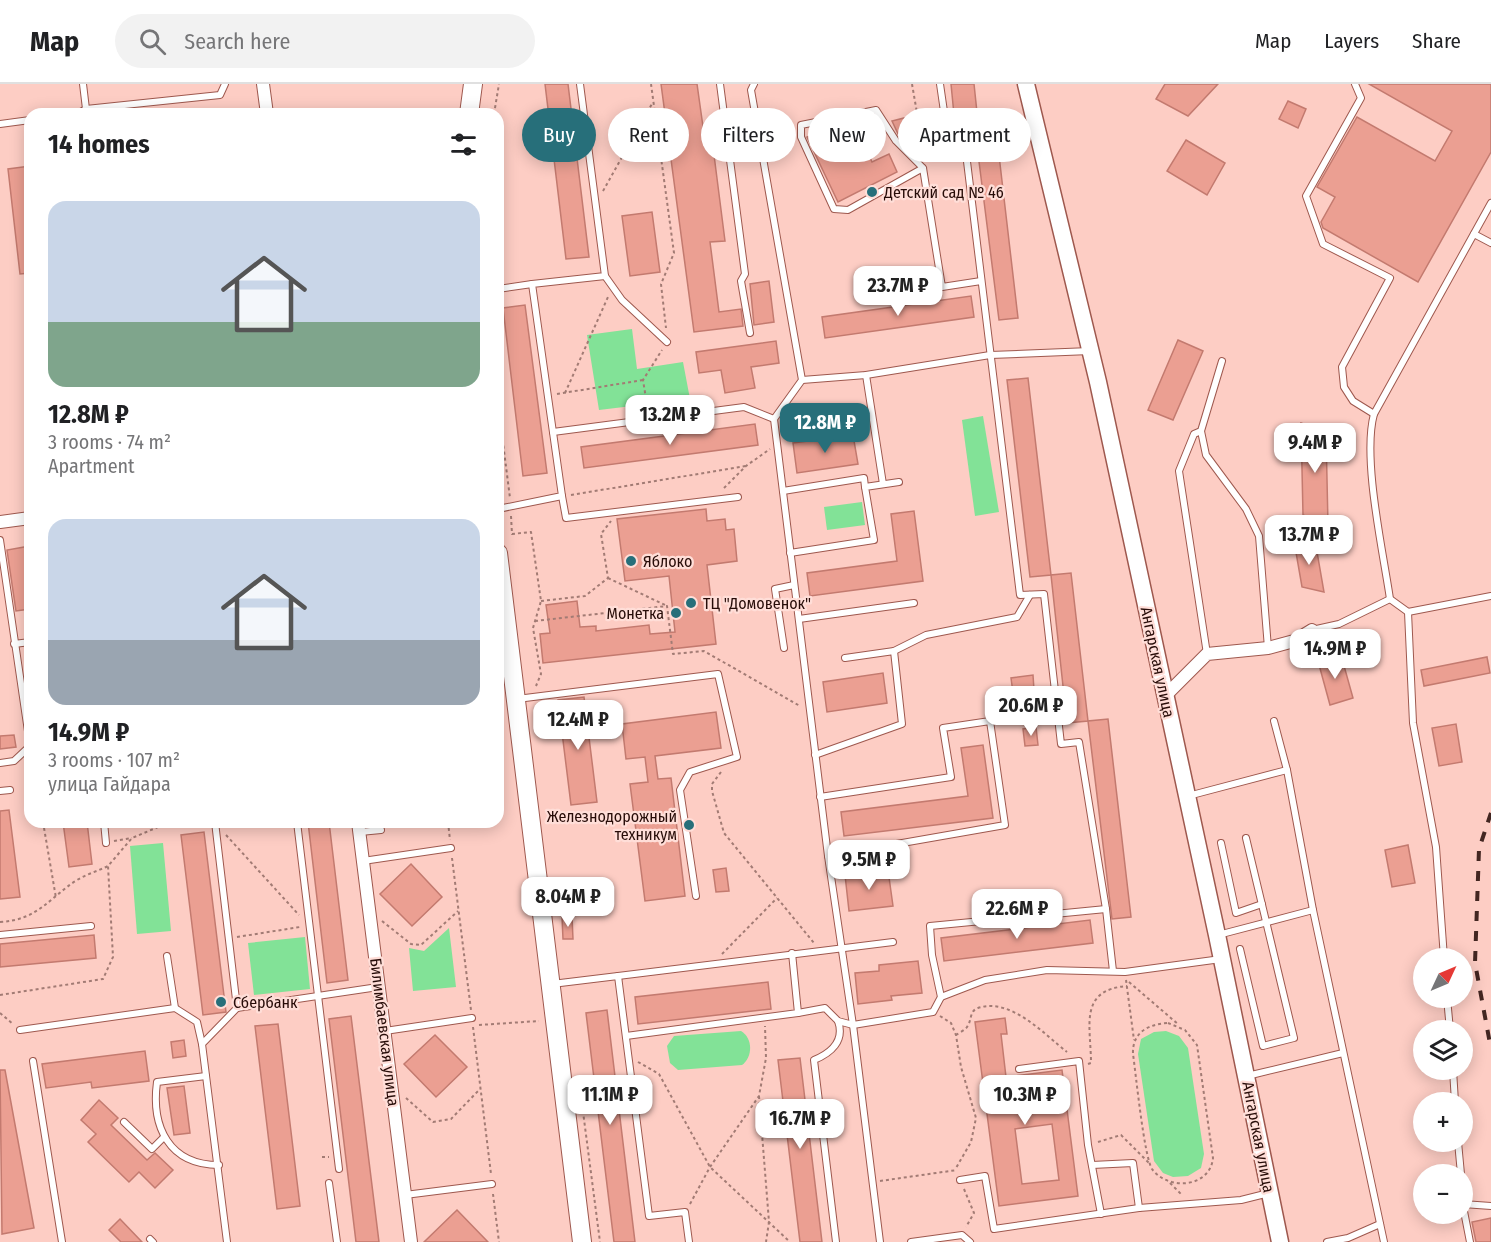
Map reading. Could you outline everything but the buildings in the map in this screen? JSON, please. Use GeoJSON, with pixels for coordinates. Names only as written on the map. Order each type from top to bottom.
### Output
{"type":"FeatureCollection","features":[{"type":"Feature","properties":{"kind":"main road"},"geometry":{"type":"LineString","coordinates":[[470,108],[473,84]]}},
{"type":"Feature","properties":{"kind":"main road"},"geometry":{"type":"LineString","coordinates":[[504,586],[524,698],[550,984],[582,1242]]}},
{"type":"Feature","properties":{"kind":"street"},"geometry":{"type":"LineString","coordinates":[[263,84],[266,108]]}},
{"type":"Feature","properties":{"kind":"street","name":"Ангарская улица"},"geometry":{"type":"LineString","coordinates":[[1026,84],[1090,351],[1222,958],[1280,1242]]}},
{"type":"Feature","properties":{"kind":"street"},"geometry":{"type":"LineString","coordinates":[[0,522],[24,519]]}},
{"type":"Feature","properties":{"kind":"street"},"geometry":{"type":"LineString","coordinates":[[1165,696],[1207,654],[1268,648],[1294,641],[1312,630]]}},
{"type":"Feature","properties":{"kind":"street","name":"Билимбаевская улица"},"geometry":{"type":"LineString","coordinates":[[358,828],[411,1242]]}},
{"type":"Feature","properties":{"kind":"lane"},"geometry":{"type":"LineString","coordinates":[[83,84],[86,108]]}},
{"type":"Feature","properties":{"kind":"lane"},"geometry":{"type":"LineString","coordinates":[[95,108],[220,94],[225,84]]}},
{"type":"Feature","properties":{"kind":"lane"},"geometry":{"type":"LineString","coordinates":[[580,84],[605,276],[622,300],[668,342]]}},
{"type":"Feature","properties":{"kind":"lane"},"geometry":{"type":"LineString","coordinates":[[720,84],[746,274],[741,281],[750,333]]}},
{"type":"Feature","properties":{"kind":"lane"},"geometry":{"type":"LineString","coordinates":[[754,84],[751,90],[802,380],[774,419],[820,796],[854,1025],[880,1242]]}},
{"type":"Feature","properties":{"kind":"lane"},"geometry":{"type":"LineString","coordinates":[[940,84],[943,108]]}},
{"type":"Feature","properties":{"kind":"lane"},"geometry":{"type":"LineString","coordinates":[[1355,84],[1361,98],[1306,196],[1323,244],[1390,279],[1342,367],[1344,387],[1348,394],[1353,401],[1374,414]]}},
{"type":"Feature","properties":{"kind":"lane"},"geometry":{"type":"LineString","coordinates":[[923,168],[849,210],[834,209],[801,137],[801,125],[876,110],[896,141],[923,168],[942,287],[981,281]]}},
{"type":"Feature","properties":{"kind":"lane"},"geometry":{"type":"LineString","coordinates":[[0,124],[24,121]]}},
{"type":"Feature","properties":{"kind":"lane"},"geometry":{"type":"LineString","coordinates":[[967,162],[1020,595],[1044,594],[1061,744],[1079,742],[1106,909],[1113,971]]}},
{"type":"Feature","properties":{"kind":"lane"},"geometry":{"type":"LineString","coordinates":[[1491,203],[1374,414],[1369,431],[1377,516],[1390,599],[1408,612],[1491,596]]}},
{"type":"Feature","properties":{"kind":"lane"},"geometry":{"type":"LineString","coordinates":[[1474,234],[1491,243]]}},
{"type":"Feature","properties":{"kind":"lane"},"geometry":{"type":"LineString","coordinates":[[504,288],[605,276]]}},
{"type":"Feature","properties":{"kind":"lane"},"geometry":{"type":"LineString","coordinates":[[532,284],[566,518],[738,497]]}},
{"type":"Feature","properties":{"kind":"lane"},"geometry":{"type":"LineString","coordinates":[[802,380],[866,375],[990,355],[1090,351]]}},
{"type":"Feature","properties":{"kind":"lane"},"geometry":{"type":"LineString","coordinates":[[1222,361],[1201,431],[1206,455],[1246,509],[1259,536],[1268,648]]}},
{"type":"Feature","properties":{"kind":"lane"},"geometry":{"type":"LineString","coordinates":[[866,375],[883,484]]}},
{"type":"Feature","properties":{"kind":"lane"},"geometry":{"type":"LineString","coordinates":[[553,432],[744,407],[774,419]]}},
{"type":"Feature","properties":{"kind":"lane"},"geometry":{"type":"LineString","coordinates":[[1201,431],[1194,434],[1179,471],[1207,654]]}},
{"type":"Feature","properties":{"kind":"lane"},"geometry":{"type":"LineString","coordinates":[[783,491],[864,478],[874,540],[790,553]]}},
{"type":"Feature","properties":{"kind":"lane"},"geometry":{"type":"LineString","coordinates":[[865,487],[899,482]]}},
{"type":"Feature","properties":{"kind":"lane"},"geometry":{"type":"LineString","coordinates":[[504,508],[562,496]]}},
{"type":"Feature","properties":{"kind":"lane"},"geometry":{"type":"LineString","coordinates":[[0,540],[24,707]]}},
{"type":"Feature","properties":{"kind":"lane"},"geometry":{"type":"LineString","coordinates":[[784,648],[775,589],[794,585]]}},
{"type":"Feature","properties":{"kind":"lane"},"geometry":{"type":"LineString","coordinates":[[845,658],[894,651],[926,635],[1017,617],[1030,595]]}},
{"type":"Feature","properties":{"kind":"lane"},"geometry":{"type":"LineString","coordinates":[[1312,630],[1340,624],[1390,599]]}},
{"type":"Feature","properties":{"kind":"lane"},"geometry":{"type":"LineString","coordinates":[[799,620],[914,603]]}},
{"type":"Feature","properties":{"kind":"lane"},"geometry":{"type":"LineString","coordinates":[[1408,612],[1413,723],[1436,847],[1443,948]]}},
{"type":"Feature","properties":{"kind":"lane"},"geometry":{"type":"LineString","coordinates":[[14,644],[24,643]]}},
{"type":"Feature","properties":{"kind":"lane"},"geometry":{"type":"LineString","coordinates":[[815,755],[902,724],[894,651]]}},
{"type":"Feature","properties":{"kind":"lane"},"geometry":{"type":"LineString","coordinates":[[524,698],[718,674],[737,757],[690,772],[685,777],[680,790],[696,896]]}},
{"type":"Feature","properties":{"kind":"lane"},"geometry":{"type":"LineString","coordinates":[[820,796],[951,777],[944,728],[990,721],[1005,825],[828,856]]}},
{"type":"Feature","properties":{"kind":"lane"},"geometry":{"type":"LineString","coordinates":[[1274,721],[1287,770],[1312,910],[1384,1242]]}},
{"type":"Feature","properties":{"kind":"lane"},"geometry":{"type":"LineString","coordinates":[[0,763],[14,761],[24,751]]}},
{"type":"Feature","properties":{"kind":"lane"},"geometry":{"type":"LineString","coordinates":[[1187,796],[1287,770]]}},
{"type":"Feature","properties":{"kind":"lane"},"geometry":{"type":"LineString","coordinates":[[0,791],[10,790]]}},
{"type":"Feature","properties":{"kind":"lane"},"geometry":{"type":"LineString","coordinates":[[105,828],[106,843]]}},
{"type":"Feature","properties":{"kind":"lane"},"geometry":{"type":"LineString","coordinates":[[216,828],[237,1008]]}},
{"type":"Feature","properties":{"kind":"lane"},"geometry":{"type":"LineString","coordinates":[[298,828],[339,1169]]}},
{"type":"Feature","properties":{"kind":"lane"},"geometry":{"type":"LineString","coordinates":[[366,828],[381,830]]}},
{"type":"Feature","properties":{"kind":"lane"},"geometry":{"type":"LineString","coordinates":[[1240,949],[1263,1046],[1294,1038],[1246,838]]}},
{"type":"Feature","properties":{"kind":"lane"},"geometry":{"type":"LineString","coordinates":[[1221,843],[1236,913],[1262,904]]}},
{"type":"Feature","properties":{"kind":"lane"},"geometry":{"type":"LineString","coordinates":[[363,861],[451,848]]}},
{"type":"Feature","properties":{"kind":"lane"},"geometry":{"type":"LineString","coordinates":[[626,1036],[825,1008],[838,1021],[854,1025],[933,1012],[941,996],[932,955],[930,926],[1106,909]]}},
{"type":"Feature","properties":{"kind":"lane"},"geometry":{"type":"LineString","coordinates":[[1217,935],[1312,910]]}},
{"type":"Feature","properties":{"kind":"lane"},"geometry":{"type":"LineString","coordinates":[[0,935],[91,926]]}},
{"type":"Feature","properties":{"kind":"lane"},"geometry":{"type":"LineString","coordinates":[[550,984],[893,942]]}},
{"type":"Feature","properties":{"kind":"lane"},"geometry":{"type":"LineString","coordinates":[[792,953],[798,1013]]}},
{"type":"Feature","properties":{"kind":"lane"},"geometry":{"type":"LineString","coordinates":[[167,956],[175,1008]]}},
{"type":"Feature","properties":{"kind":"lane"},"geometry":{"type":"LineString","coordinates":[[941,996],[985,980],[1047,970],[1125,972],[1222,958]]}},
{"type":"Feature","properties":{"kind":"lane"},"geometry":{"type":"LineString","coordinates":[[618,976],[649,1215],[685,1212],[689,1242]]}},
{"type":"Feature","properties":{"kind":"lane"},"geometry":{"type":"LineString","coordinates":[[202,1044],[237,1008],[379,987]]}},
{"type":"Feature","properties":{"kind":"lane"},"geometry":{"type":"LineString","coordinates":[[20,1030],[175,1008],[197,1022],[219,1165],[227,1242]]}},
{"type":"Feature","properties":{"kind":"lane"},"geometry":{"type":"LineString","coordinates":[[384,1031],[472,1018]]}},
{"type":"Feature","properties":{"kind":"lane"},"geometry":{"type":"LineString","coordinates":[[836,1242],[814,1060],[835,1046],[840,1034],[838,1021]]}},
{"type":"Feature","properties":{"kind":"lane"},"geometry":{"type":"LineString","coordinates":[[1247,1076],[1343,1053]]}},
{"type":"Feature","properties":{"kind":"lane"},"geometry":{"type":"LineString","coordinates":[[33,1061],[62,1242]]}},
{"type":"Feature","properties":{"kind":"lane"},"geometry":{"type":"LineString","coordinates":[[1019,1069],[1080,1065],[1088,1145],[1101,1214]]}},
{"type":"Feature","properties":{"kind":"lane"},"geometry":{"type":"LineString","coordinates":[[206,1076],[157,1082],[155,1100],[158,1122],[164,1137],[180,1156],[202,1165],[219,1165]]}},
{"type":"Feature","properties":{"kind":"lane"},"geometry":{"type":"LineString","coordinates":[[124,1122],[152,1149],[164,1137]]}},
{"type":"Feature","properties":{"kind":"lane"},"geometry":{"type":"LineString","coordinates":[[1092,1165],[1133,1163],[1139,1208]]}},
{"type":"Feature","properties":{"kind":"lane"},"geometry":{"type":"LineString","coordinates":[[960,1180],[985,1176],[994,1229],[1139,1208],[1241,1200],[1270,1192]]}},
{"type":"Feature","properties":{"kind":"lane"},"geometry":{"type":"LineString","coordinates":[[329,1183],[337,1242]]}},
{"type":"Feature","properties":{"kind":"lane"},"geometry":{"type":"LineString","coordinates":[[405,1195],[470,1183],[492,1184]]}},
{"type":"Feature","properties":{"kind":"lane"},"geometry":{"type":"LineString","coordinates":[[1473,1203],[1491,1206]]}},
{"type":"Feature","properties":{"kind":"lane"},"geometry":{"type":"LineString","coordinates":[[1327,1242],[1349,1240],[1380,1224]]}},
{"type":"Feature","properties":{"kind":"lane"},"geometry":{"type":"LineString","coordinates":[[1467,1224],[1470,1242]]}},
{"type":"Feature","properties":{"kind":"lane"},"geometry":{"type":"LineString","coordinates":[[911,1242],[962,1235],[970,1242]]}},
{"type":"Feature","properties":{"kind":"path"},"geometry":{"type":"LineString","coordinates":[[495,108],[500,84]]}},
{"type":"Feature","properties":{"kind":"path"},"geometry":{"type":"LineString","coordinates":[[650,420],[643,380],[668,342],[661,284],[674,253],[651,84]]}},
{"type":"Feature","properties":{"kind":"path"},"geometry":{"type":"LineString","coordinates":[[912,84],[916,108]]}},
{"type":"Feature","properties":{"kind":"path"},"geometry":{"type":"LineString","coordinates":[[596,204],[654,101]]}},
{"type":"Feature","properties":{"kind":"path"},"geometry":{"type":"LineString","coordinates":[[565,393],[612,286]]}},
{"type":"Feature","properties":{"kind":"path"},"geometry":{"type":"LineString","coordinates":[[548,396],[643,380]]}},
{"type":"Feature","properties":{"kind":"path"},"geometry":{"type":"LineString","coordinates":[[712,500],[746,466],[777,444]]}},
{"type":"Feature","properties":{"kind":"path"},"geometry":{"type":"LineString","coordinates":[[504,456],[512,534],[531,532],[541,601],[533,628],[542,674],[524,698]]}},
{"type":"Feature","properties":{"kind":"path"},"geometry":{"type":"LineString","coordinates":[[562,496],[746,466]]}},
{"type":"Feature","properties":{"kind":"path"},"geometry":{"type":"LineString","coordinates":[[608,578],[601,534],[620,511]]}},
{"type":"Feature","properties":{"kind":"path"},"geometry":{"type":"LineString","coordinates":[[541,601],[585,596],[608,578]]}},
{"type":"Feature","properties":{"kind":"path"},"geometry":{"type":"LineString","coordinates":[[608,578],[667,606]]}},
{"type":"Feature","properties":{"kind":"path"},"geometry":{"type":"LineString","coordinates":[[535,621],[667,606]]}},
{"type":"Feature","properties":{"kind":"path"},"geometry":{"type":"LineString","coordinates":[[667,606],[673,654],[704,651],[810,712]]}},
{"type":"Feature","properties":{"kind":"path"},"geometry":{"type":"LineString","coordinates":[[722,761],[722,771],[712,784],[712,790],[717,816],[724,833],[819,950]]}},
{"type":"Feature","properties":{"kind":"path"},"geometry":{"type":"LineString","coordinates":[[44,828],[56,898]]}},
{"type":"Feature","properties":{"kind":"path"},"geometry":{"type":"LineString","coordinates":[[220,828],[249,863],[310,926]]}},
{"type":"Feature","properties":{"kind":"path"},"geometry":{"type":"LineString","coordinates":[[449,828],[499,1242]]}},
{"type":"Feature","properties":{"kind":"path"},"geometry":{"type":"LineString","coordinates":[[106,843],[132,838]]}},
{"type":"Feature","properties":{"kind":"path"},"geometry":{"type":"LineString","coordinates":[[0,922],[15,921],[38,912],[77,880],[108,866]]}},
{"type":"Feature","properties":{"kind":"path"},"geometry":{"type":"LineString","coordinates":[[712,963],[777,898]]}},
{"type":"Feature","properties":{"kind":"path"},"geometry":{"type":"LineString","coordinates":[[381,920],[411,944],[421,945],[458,911]]}},
{"type":"Feature","properties":{"kind":"path"},"geometry":{"type":"LineString","coordinates":[[229,939],[310,926]]}},
{"type":"Feature","properties":{"kind":"path"},"geometry":{"type":"LineString","coordinates":[[1088,1145],[1121,1136],[1161,1178],[1182,1184],[1198,1179],[1210,1169],[1213,1158],[1197,1045],[1181,1027],[1125,979],[1149,1163]]}},
{"type":"Feature","properties":{"kind":"path"},"geometry":{"type":"LineString","coordinates":[[956,1035],[968,1027],[972,1011],[978,1008],[995,1007],[1011,1011],[1080,1065],[1091,1063],[1090,1008],[1097,995],[1112,988],[1127,986]]}},
{"type":"Feature","properties":{"kind":"path"},"geometry":{"type":"LineString","coordinates":[[0,1014],[20,1030]]}},
{"type":"Feature","properties":{"kind":"path"},"geometry":{"type":"LineString","coordinates":[[765,1017],[766,1058],[759,1096],[769,1222],[766,1242]]}},
{"type":"Feature","properties":{"kind":"path"},"geometry":{"type":"LineString","coordinates":[[473,1026],[543,1020]]}},
{"type":"Feature","properties":{"kind":"path"},"geometry":{"type":"LineString","coordinates":[[951,1023],[976,1118],[971,1142],[956,1168],[974,1213],[962,1235]]}},
{"type":"Feature","properties":{"kind":"path"},"geometry":{"type":"LineString","coordinates":[[1134,1042],[1141,1032],[1154,1025],[1168,1023],[1181,1027]]}},
{"type":"Feature","properties":{"kind":"path"},"geometry":{"type":"LineString","coordinates":[[629,1056],[659,1074],[710,1167],[790,1242]]}},
{"type":"Feature","properties":{"kind":"path"},"geometry":{"type":"LineString","coordinates":[[404,1096],[433,1122],[451,1119],[480,1089]]}},
{"type":"Feature","properties":{"kind":"path"},"geometry":{"type":"LineString","coordinates":[[685,1212],[710,1167],[759,1096]]}},
{"type":"Feature","properties":{"kind":"path"},"geometry":{"type":"LineString","coordinates":[[874,1182],[956,1168]]}},
{"type":"Feature","properties":{"kind":"path"},"geometry":{"type":"LineString","coordinates":[[1169,1182],[1189,1203]]}},
{"type":"Feature","properties":{"kind":"green space"},"geometry":{"type":"Polygon","coordinates":[[[632,329],[637,369],[683,362],[690,399],[599,410],[587,335],[632,329]]]}},
{"type":"Feature","properties":{"kind":"green space"},"geometry":{"type":"Polygon","coordinates":[[[983,416],[999,512],[975,516],[962,420],[983,416]]]}},
{"type":"Feature","properties":{"kind":"green space"},"geometry":{"type":"Polygon","coordinates":[[[862,502],[865,525],[827,530],[824,507],[862,502]]]}},
{"type":"Feature","properties":{"kind":"green space"},"geometry":{"type":"Polygon","coordinates":[[[163,843],[171,931],[137,934],[130,846],[163,843]]]}},
{"type":"Feature","properties":{"kind":"green space"},"geometry":{"type":"Polygon","coordinates":[[[449,928],[456,987],[413,991],[409,948],[424,951],[449,928]]]}},
{"type":"Feature","properties":{"kind":"green space"},"geometry":{"type":"Polygon","coordinates":[[[305,937],[310,989],[254,995],[248,943],[305,937]]]}},
{"type":"Feature","properties":{"kind":"green space"},"geometry":{"type":"Polygon","coordinates":[[[741,1031],[748,1038],[750,1048],[746,1062],[742,1065],[678,1070],[670,1063],[667,1046],[674,1036],[741,1031]]]}},
{"type":"Feature","properties":{"kind":"green space"},"geometry":{"type":"Polygon","coordinates":[[[1166,1031],[1179,1036],[1188,1048],[1204,1154],[1201,1168],[1188,1176],[1173,1177],[1163,1173],[1154,1161],[1138,1054],[1141,1039],[1154,1032],[1166,1031]]]}},
{"type":"Feature","properties":{"kind":"railway"},"geometry":{"type":"LineString","coordinates":[[1491,813],[1479,849],[1475,963],[1491,1049]]}},
{"type":"Feature","properties":{"kind":"place","name":"Детский сад № 46"},"geometry":{"type":"Point","coordinates":[872,192]}},
{"type":"Feature","properties":{"kind":"place","name":"Яблоко"},"geometry":{"type":"Point","coordinates":[631,561]}},
{"type":"Feature","properties":{"kind":"place","name":"ТЦ \"Домовенок\""},"geometry":{"type":"Point","coordinates":[691,603]}},
{"type":"Feature","properties":{"kind":"place","name":"Монетка"},"geometry":{"type":"Point","coordinates":[676,613]}},
{"type":"Feature","properties":{"kind":"place","name":"Железнодорожный техникум"},"geometry":{"type":"Point","coordinates":[689,825]}},
{"type":"Feature","properties":{"kind":"place","name":"Сбербанк"},"geometry":{"type":"Point","coordinates":[221,1002]}}]}
